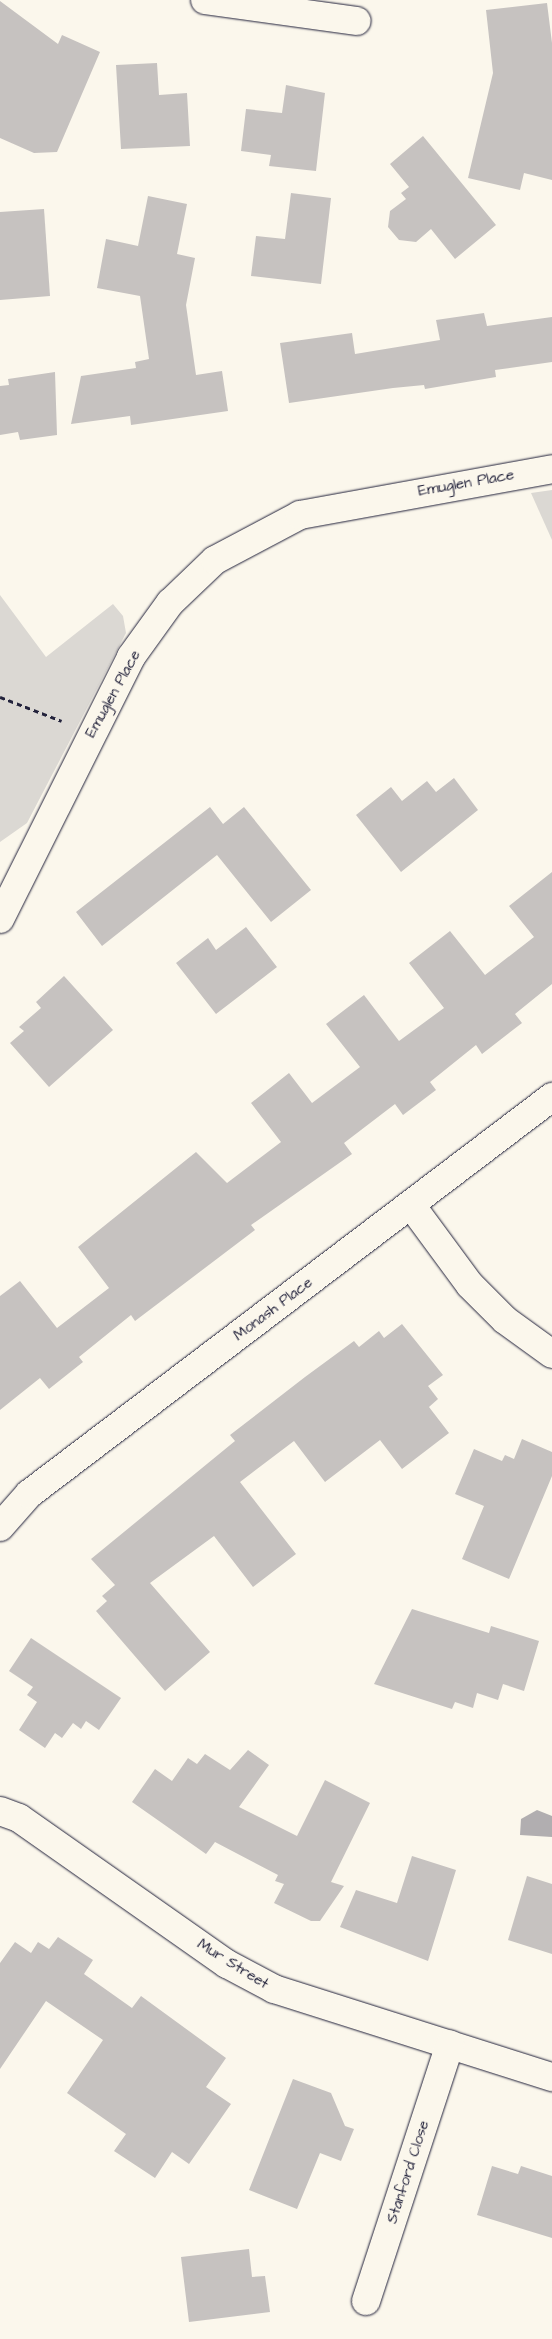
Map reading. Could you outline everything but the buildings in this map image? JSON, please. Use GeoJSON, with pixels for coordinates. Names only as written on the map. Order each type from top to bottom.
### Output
{"type":"FeatureCollection","features":[{"type":"Feature","properties":{"kind":"street"},"geometry":{"type":"LineString","coordinates":[[204,0],[357,21]]}},
{"type":"Feature","properties":{"kind":"street","name":"Emuglen Place"},"geometry":{"type":"LineString","coordinates":[[0,919],[130,657],[170,603],[215,560],[263,532],[300,515],[344,504],[552,468]]}},
{"type":"Feature","properties":{"kind":"street","name":"Monash Place"},"geometry":{"type":"LineString","coordinates":[[0,1527],[29,1494],[552,1097]]}},
{"type":"Feature","properties":{"kind":"street"},"geometry":{"type":"LineString","coordinates":[[411,1205],[470,1284],[505,1320],[552,1354]]}},
{"type":"Feature","properties":{"kind":"street","name":"Mur Street"},"geometry":{"type":"LineString","coordinates":[[0,1811],[19,1818],[227,1964],[274,1989],[552,2077]]}},
{"type":"Feature","properties":{"kind":"street","name":"Stanford Close"},"geometry":{"type":"LineString","coordinates":[[366,2301],[450,2044]]}},
{"type":"Feature","properties":{"kind":"path"},"geometry":{"type":"LineString","coordinates":[[0,697],[91,734]]}},
{"type":"Feature","properties":{"kind":"shaded area"},"geometry":{"type":"Polygon","coordinates":[[[552,490],[552,540],[531,493],[552,490]]]}},
{"type":"Feature","properties":{"kind":"shaded area"},"geometry":{"type":"Polygon","coordinates":[[[0,595],[46,657],[113,604],[123,616],[126,633],[27,823],[0,842],[0,595]]]}},
{"type":"Feature","properties":{"kind":"shaded area"},"geometry":{"type":"Polygon","coordinates":[[[537,1810],[552,1816],[552,1837],[520,1835],[521,1819],[537,1810]]]}}]}
